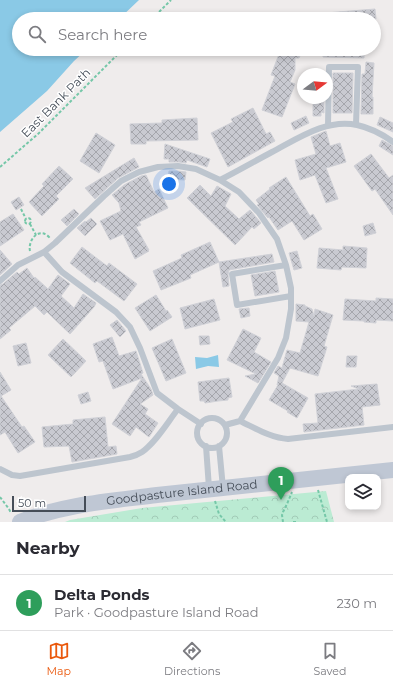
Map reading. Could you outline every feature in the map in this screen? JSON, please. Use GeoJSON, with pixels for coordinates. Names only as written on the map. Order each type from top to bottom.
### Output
{"type":"FeatureCollection","features":[{"type":"Feature","properties":{"kind":"main road","name":"Goodpasture Island Road"},"geometry":{"type":"LineString","coordinates":[[16,518],[45,514],[83,504],[216,492],[297,480],[393,470]]}},
{"type":"Feature","properties":{"kind":"lane"},"geometry":{"type":"LineString","coordinates":[[328,126],[329,67],[358,67],[356,124]]}},
{"type":"Feature","properties":{"kind":"lane"},"geometry":{"type":"LineString","coordinates":[[220,180],[309,132],[328,126],[356,124],[373,129],[393,142]]}},
{"type":"Feature","properties":{"kind":"lane"},"geometry":{"type":"LineString","coordinates":[[0,281],[18,265],[44,252],[55,244],[121,181],[139,172],[158,167],[178,166],[196,169],[220,180],[240,192],[259,213],[276,239],[286,265],[289,279],[291,296],[290,320],[286,338],[278,358],[240,420],[225,425]]}},
{"type":"Feature","properties":{"kind":"lane"},"geometry":{"type":"LineString","coordinates":[[44,252],[62,272],[116,312],[130,327],[140,348],[155,389],[160,395],[178,409],[201,424]]}},
{"type":"Feature","properties":{"kind":"lane"},"geometry":{"type":"LineString","coordinates":[[286,265],[232,274],[237,305],[291,296]]}},
{"type":"Feature","properties":{"kind":"lane"},"geometry":{"type":"LineString","coordinates":[[0,469],[12,475],[20,476],[130,457],[141,453],[155,440],[178,409]]}},
{"type":"Feature","properties":{"kind":"lane"},"geometry":{"type":"LineString","coordinates":[[214,418],[222,421],[225,425],[227,430],[226,440],[219,446],[206,446],[199,439],[198,428],[204,420],[214,418]]}},
{"type":"Feature","properties":{"kind":"lane"},"geometry":{"type":"LineString","coordinates":[[240,420],[263,432],[281,439],[393,427]]}},
{"type":"Feature","properties":{"kind":"lane"},"geometry":{"type":"LineString","coordinates":[[206,446],[216,492]]}},
{"type":"Feature","properties":{"kind":"lane"},"geometry":{"type":"LineString","coordinates":[[216,492],[219,446]]}},
{"type":"Feature","properties":{"kind":"path"},"geometry":{"type":"LineString","coordinates":[[159,12],[171,0]]}},
{"type":"Feature","properties":{"kind":"path","name":"East Bank Path"},"geometry":{"type":"LineString","coordinates":[[0,167],[39,133],[116,56]]}},
{"type":"Feature","properties":{"kind":"path"},"geometry":{"type":"LineString","coordinates":[[21,209],[26,219],[25,223],[28,225],[30,224]]}},
{"type":"Feature","properties":{"kind":"path"},"geometry":{"type":"LineString","coordinates":[[26,219],[29,218],[31,220],[30,224],[36,235]]}},
{"type":"Feature","properties":{"kind":"path"},"geometry":{"type":"LineString","coordinates":[[34,257],[29,247],[36,235],[41,233],[45,234],[55,244]]}},
{"type":"Feature","properties":{"kind":"path"},"geometry":{"type":"LineString","coordinates":[[316,479],[327,522]]}},
{"type":"Feature","properties":{"kind":"path"},"geometry":{"type":"LineString","coordinates":[[284,522],[282,515],[297,480]]}},
{"type":"Feature","properties":{"kind":"path"},"geometry":{"type":"LineString","coordinates":[[216,492],[219,514],[226,522]]}},
{"type":"Feature","properties":{"kind":"path"},"geometry":{"type":"LineString","coordinates":[[0,497],[16,518]]}},
{"type":"Feature","properties":{"kind":"green space"},"geometry":{"type":"Polygon","coordinates":[[[326,491],[334,522],[65,522],[142,508],[326,491]]]}},
{"type":"Feature","properties":{"kind":"water"},"geometry":{"type":"Polygon","coordinates":[[[0,0],[139,0],[126,12],[12,12],[12,56],[79,56],[47,91],[0,132],[0,0]]]}},
{"type":"Feature","properties":{"kind":"water"},"geometry":{"type":"Polygon","coordinates":[[[218,355],[219,367],[208,366],[196,369],[195,357],[207,358],[218,355]]]}},
{"type":"Feature","properties":{"kind":"building"},"geometry":{"type":"Polygon","coordinates":[[[375,9],[375,12],[338,12],[375,9]]]}},
{"type":"Feature","properties":{"kind":"building"},"geometry":{"type":"Polygon","coordinates":[[[278,56],[300,56],[299,58],[295,58],[295,70],[290,82],[295,84],[282,117],[262,110],[275,76],[271,75],[278,56]]]}},
{"type":"Feature","properties":{"kind":"building"},"geometry":{"type":"Polygon","coordinates":[[[364,56],[364,58],[323,57],[364,56]]]}},
{"type":"Feature","properties":{"kind":"building"},"geometry":{"type":"Polygon","coordinates":[[[366,62],[374,63],[372,97],[373,114],[361,114],[362,74],[365,74],[366,62]]]}},
{"type":"Feature","properties":{"kind":"building"},"geometry":{"type":"Polygon","coordinates":[[[333,73],[353,73],[352,113],[333,113],[333,73]]]}},
{"type":"Feature","properties":{"kind":"building"},"geometry":{"type":"Polygon","coordinates":[[[313,104],[324,104],[324,113],[321,112],[321,116],[313,116],[313,104]]]}},
{"type":"Feature","properties":{"kind":"building"},"geometry":{"type":"Polygon","coordinates":[[[253,108],[266,134],[270,132],[275,141],[228,167],[211,133],[233,122],[231,119],[253,108]]]}},
{"type":"Feature","properties":{"kind":"building"},"geometry":{"type":"Polygon","coordinates":[[[306,116],[309,123],[294,130],[291,123],[306,116]]]}},
{"type":"Feature","properties":{"kind":"building"},"geometry":{"type":"Polygon","coordinates":[[[380,117],[393,123],[393,132],[377,125],[380,117]]]}},
{"type":"Feature","properties":{"kind":"building"},"geometry":{"type":"Polygon","coordinates":[[[197,118],[198,140],[146,141],[146,144],[131,144],[130,124],[162,123],[162,120],[197,118]]]}},
{"type":"Feature","properties":{"kind":"building"},"geometry":{"type":"Polygon","coordinates":[[[326,131],[330,146],[340,143],[346,162],[326,168],[338,199],[326,203],[315,175],[300,180],[295,160],[316,154],[311,137],[326,131]]]}},
{"type":"Feature","properties":{"kind":"building"},"geometry":{"type":"Polygon","coordinates":[[[96,133],[115,145],[99,173],[80,161],[96,133]]]}},
{"type":"Feature","properties":{"kind":"building"},"geometry":{"type":"Polygon","coordinates":[[[382,140],[393,146],[393,155],[379,146],[382,140]]]}},
{"type":"Feature","properties":{"kind":"building"},"geometry":{"type":"Polygon","coordinates":[[[165,144],[210,159],[207,167],[187,160],[186,163],[169,162],[169,159],[164,159],[165,144]]]}},
{"type":"Feature","properties":{"kind":"building"},"geometry":{"type":"Polygon","coordinates":[[[371,154],[389,178],[393,175],[393,215],[375,189],[372,191],[354,166],[371,154]]]}},
{"type":"Feature","properties":{"kind":"building"},"geometry":{"type":"Polygon","coordinates":[[[134,158],[139,167],[118,178],[95,199],[85,188],[134,158]]]}},
{"type":"Feature","properties":{"kind":"building"},"geometry":{"type":"Polygon","coordinates":[[[59,166],[73,179],[56,196],[59,199],[42,216],[29,202],[44,186],[42,184],[59,166]]]}},
{"type":"Feature","properties":{"kind":"building"},"geometry":{"type":"Polygon","coordinates":[[[169,171],[186,172],[185,180],[168,179],[169,171]]]}},
{"type":"Feature","properties":{"kind":"building"},"geometry":{"type":"Polygon","coordinates":[[[146,175],[154,192],[159,189],[168,208],[139,222],[141,225],[136,227],[149,251],[135,259],[123,234],[110,240],[100,221],[121,211],[119,203],[112,195],[124,185],[146,175]]]}},
{"type":"Feature","properties":{"kind":"building"},"geometry":{"type":"Polygon","coordinates":[[[286,177],[310,216],[313,214],[322,229],[304,240],[292,221],[278,230],[269,217],[268,218],[257,205],[259,204],[256,200],[270,189],[269,188],[286,177]]]}},
{"type":"Feature","properties":{"kind":"building"},"geometry":{"type":"Polygon","coordinates":[[[200,185],[211,196],[217,186],[231,194],[225,206],[239,219],[250,210],[261,223],[254,229],[252,227],[235,245],[187,198],[200,185]]]}},
{"type":"Feature","properties":{"kind":"building"},"geometry":{"type":"Polygon","coordinates":[[[19,197],[24,205],[16,210],[11,202],[19,197]]]}},
{"type":"Feature","properties":{"kind":"building"},"geometry":{"type":"Polygon","coordinates":[[[74,209],[79,214],[67,226],[61,220],[74,209]]]}},
{"type":"Feature","properties":{"kind":"building"},"geometry":{"type":"Polygon","coordinates":[[[13,214],[24,230],[0,246],[0,222],[13,214]]]}},
{"type":"Feature","properties":{"kind":"building"},"geometry":{"type":"Polygon","coordinates":[[[91,218],[97,224],[85,236],[77,228],[91,218]]]}},
{"type":"Feature","properties":{"kind":"building"},"geometry":{"type":"Polygon","coordinates":[[[373,223],[376,233],[365,236],[363,226],[373,223]]]}},
{"type":"Feature","properties":{"kind":"building"},"geometry":{"type":"Polygon","coordinates":[[[210,242],[219,262],[190,275],[191,278],[161,290],[153,271],[182,258],[181,255],[210,242]]]}},
{"type":"Feature","properties":{"kind":"building"},"geometry":{"type":"Polygon","coordinates":[[[343,246],[367,248],[366,268],[342,267],[341,270],[317,268],[319,248],[343,250],[343,246]]]}},
{"type":"Feature","properties":{"kind":"building"},"geometry":{"type":"Polygon","coordinates":[[[82,247],[107,266],[109,263],[137,284],[124,301],[97,281],[95,283],[70,263],[82,247]]]}},
{"type":"Feature","properties":{"kind":"building"},"geometry":{"type":"Polygon","coordinates":[[[0,250],[12,264],[0,275],[0,250]]]}},
{"type":"Feature","properties":{"kind":"building"},"geometry":{"type":"Polygon","coordinates":[[[297,251],[302,268],[294,270],[289,253],[297,251]]]}},
{"type":"Feature","properties":{"kind":"building"},"geometry":{"type":"Polygon","coordinates":[[[272,254],[274,262],[229,270],[229,286],[223,287],[219,262],[272,254]]]}},
{"type":"Feature","properties":{"kind":"building"},"geometry":{"type":"Polygon","coordinates":[[[27,268],[34,278],[35,277],[48,289],[58,275],[70,284],[61,296],[74,308],[83,294],[96,303],[70,334],[47,312],[44,315],[35,306],[9,328],[11,330],[0,339],[0,285],[17,272],[19,274],[27,268]]]}},
{"type":"Feature","properties":{"kind":"building"},"geometry":{"type":"Polygon","coordinates":[[[275,271],[279,292],[255,296],[251,275],[275,271]]]}},
{"type":"Feature","properties":{"kind":"building"},"geometry":{"type":"Polygon","coordinates":[[[156,295],[166,311],[167,310],[172,317],[150,331],[135,308],[156,295]]]}},
{"type":"Feature","properties":{"kind":"building"},"geometry":{"type":"Polygon","coordinates":[[[376,298],[393,299],[393,321],[376,320],[376,323],[343,320],[345,299],[376,301],[376,298]]]}},
{"type":"Feature","properties":{"kind":"building"},"geometry":{"type":"Polygon","coordinates":[[[214,299],[220,320],[185,329],[180,308],[214,299]]]}},
{"type":"Feature","properties":{"kind":"building"},"geometry":{"type":"Polygon","coordinates":[[[296,304],[305,305],[312,309],[314,316],[315,309],[333,315],[324,346],[327,347],[318,376],[290,368],[282,383],[308,398],[297,418],[269,400],[278,385],[279,376],[274,373],[278,366],[282,368],[287,350],[300,353],[309,322],[296,321],[296,304]]]}},
{"type":"Feature","properties":{"kind":"building"},"geometry":{"type":"Polygon","coordinates":[[[249,308],[250,316],[241,318],[239,309],[249,308]]]}},
{"type":"Feature","properties":{"kind":"building"},"geometry":{"type":"Polygon","coordinates":[[[117,320],[126,331],[120,337],[110,325],[117,320]]]}},
{"type":"Feature","properties":{"kind":"building"},"geometry":{"type":"Polygon","coordinates":[[[243,329],[261,338],[254,352],[271,362],[258,383],[245,376],[256,374],[227,360],[243,329]]]}},
{"type":"Feature","properties":{"kind":"building"},"geometry":{"type":"Polygon","coordinates":[[[199,336],[209,336],[210,344],[200,345],[199,336]]]}},
{"type":"Feature","properties":{"kind":"building"},"geometry":{"type":"Polygon","coordinates":[[[112,337],[119,356],[136,351],[143,373],[141,374],[151,389],[153,395],[140,404],[148,409],[145,414],[158,423],[149,437],[136,427],[130,436],[112,424],[142,378],[113,389],[103,361],[99,362],[93,344],[112,337]]]}},
{"type":"Feature","properties":{"kind":"building"},"geometry":{"type":"Polygon","coordinates":[[[63,339],[86,361],[71,377],[48,355],[63,339]]]}},
{"type":"Feature","properties":{"kind":"building"},"geometry":{"type":"Polygon","coordinates":[[[172,339],[186,373],[166,381],[152,348],[172,339]]]}},
{"type":"Feature","properties":{"kind":"building"},"geometry":{"type":"Polygon","coordinates":[[[26,343],[31,363],[18,366],[13,346],[26,343]]]}},
{"type":"Feature","properties":{"kind":"building"},"geometry":{"type":"Polygon","coordinates":[[[347,356],[357,356],[356,367],[346,367],[347,356]]]}},
{"type":"Feature","properties":{"kind":"building"},"geometry":{"type":"Polygon","coordinates":[[[0,372],[11,390],[1,396],[22,427],[24,426],[35,442],[18,453],[5,432],[0,435],[0,372]]]}},
{"type":"Feature","properties":{"kind":"building"},"geometry":{"type":"Polygon","coordinates":[[[229,378],[232,397],[228,398],[228,400],[205,403],[204,401],[200,401],[198,382],[229,378]]]}},
{"type":"Feature","properties":{"kind":"building"},"geometry":{"type":"Polygon","coordinates":[[[377,384],[380,405],[362,407],[364,425],[304,432],[303,424],[318,423],[315,394],[359,389],[351,386],[377,384]]]}},
{"type":"Feature","properties":{"kind":"building"},"geometry":{"type":"Polygon","coordinates":[[[88,392],[91,401],[81,404],[78,395],[88,392]]]}},
{"type":"Feature","properties":{"kind":"building"},"geometry":{"type":"Polygon","coordinates":[[[105,417],[108,447],[116,446],[117,454],[72,462],[69,446],[44,447],[42,427],[73,424],[73,420],[105,417]]]}},
{"type":"Feature","properties":{"kind":"place","name":"Delta Ponds"},"geometry":{"type":"Point","coordinates":[281,500]}}]}
